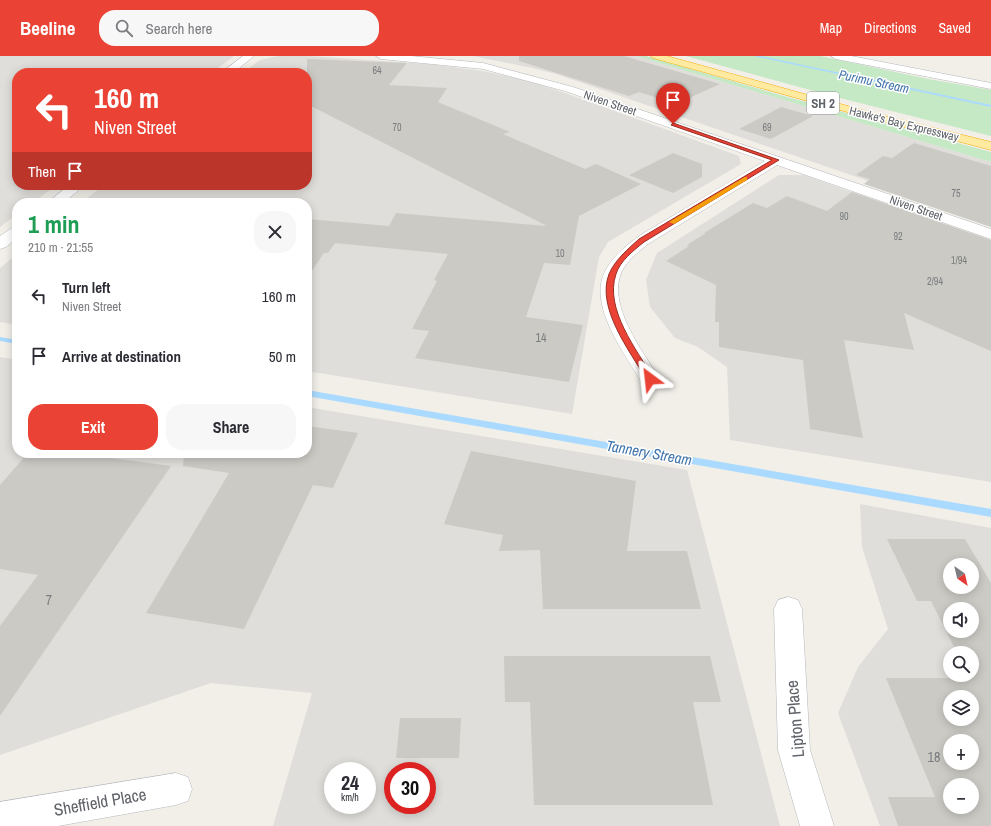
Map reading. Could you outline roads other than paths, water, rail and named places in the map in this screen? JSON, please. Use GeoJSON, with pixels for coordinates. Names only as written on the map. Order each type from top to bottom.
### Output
{"type":"FeatureCollection","features":[{"type":"Feature","properties":{"kind":"highway","name":"Hawke's Bay Expressway"},"geometry":{"type":"LineString","coordinates":[[656,56],[862,113],[991,146]]}},
{"type":"Feature","properties":{"kind":"highway","name":"Hawke's Bay Expressway"},"geometry":{"type":"LineString","coordinates":[[670,56],[847,105],[991,141]]}},
{"type":"Feature","properties":{"kind":"street"},"geometry":{"type":"LineString","coordinates":[[233,68],[249,56]]}},
{"type":"Feature","properties":{"kind":"street","name":"Niven Street"},"geometry":{"type":"LineString","coordinates":[[381,56],[483,66],[534,78],[991,234]]}},
{"type":"Feature","properties":{"kind":"street"},"geometry":{"type":"LineString","coordinates":[[836,56],[991,86]]}},
{"type":"Feature","properties":{"kind":"street"},"geometry":{"type":"LineString","coordinates":[[650,379],[614,316],[610,290],[612,274],[625,255],[642,240],[776,160]]}},
{"type":"Feature","properties":{"kind":"street"},"geometry":{"type":"LineString","coordinates":[[61,198],[71,190]]}},
{"type":"Feature","properties":{"kind":"street"},"geometry":{"type":"LineString","coordinates":[[0,244],[12,235]]}},
{"type":"Feature","properties":{"kind":"street","name":"Lipton Place"},"geometry":{"type":"LineString","coordinates":[[788,609],[794,750],[816,826]]}},
{"type":"Feature","properties":{"kind":"street","name":"Sheffield Place"},"geometry":{"type":"LineString","coordinates":[[0,820],[176,789]]}},
{"type":"Feature","properties":{"kind":"waterway","name":"Purimu Stream"},"geometry":{"type":"LineString","coordinates":[[756,56],[991,106]]}},
{"type":"Feature","properties":{"kind":"waterway","name":"Tannery Stream"},"geometry":{"type":"LineString","coordinates":[[0,339],[12,341]]}},
{"type":"Feature","properties":{"kind":"waterway","name":"Tannery Stream"},"geometry":{"type":"LineString","coordinates":[[312,394],[991,513]]}}]}
